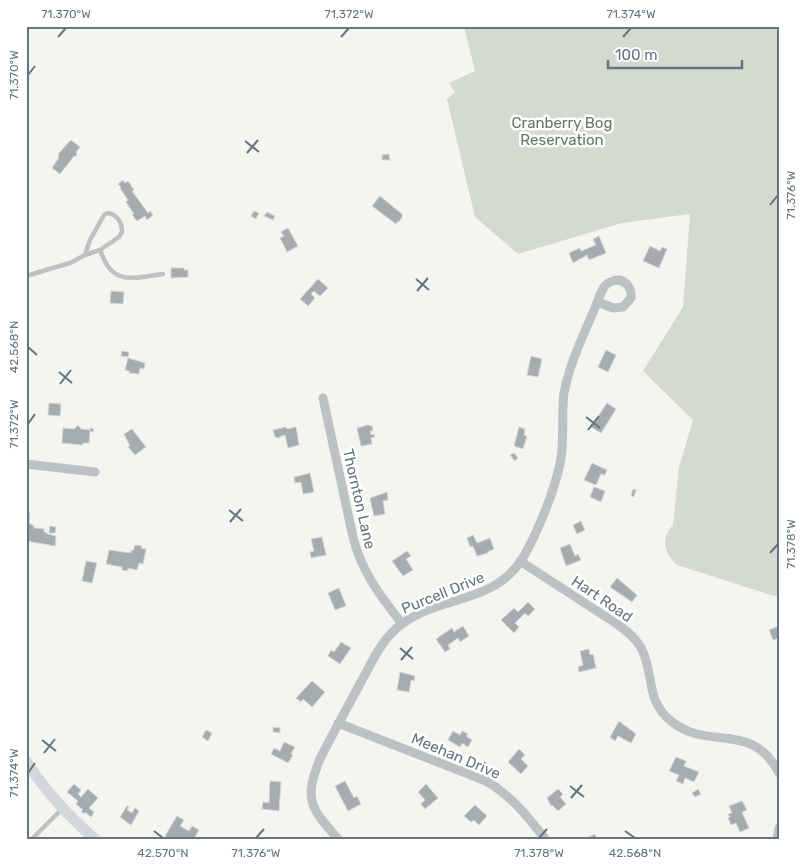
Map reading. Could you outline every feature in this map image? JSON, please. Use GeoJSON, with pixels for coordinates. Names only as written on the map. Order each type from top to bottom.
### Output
{"type":"FeatureCollection","features":[{"type":"Feature","properties":{"kind":"main road"},"geometry":{"type":"LineString","coordinates":[[26,761],[45,789],[62,809],[96,840]]}},
{"type":"Feature","properties":{"kind":"street","name":"Purcell Drive"},"geometry":{"type":"LineString","coordinates":[[339,840],[317,814],[312,804],[310,792],[318,765],[338,724],[379,650],[389,636],[402,624],[417,615],[448,602],[486,591],[502,581],[520,561],[531,541],[557,474],[562,453],[566,387],[573,362],[598,302]]}},
{"type":"Feature","properties":{"kind":"street","name":"Thornton Lane"},"geometry":{"type":"LineString","coordinates":[[323,398],[359,559],[372,585],[402,624]]}},
{"type":"Feature","properties":{"kind":"street"},"geometry":{"type":"LineString","coordinates":[[26,464],[95,472]]}},
{"type":"Feature","properties":{"kind":"street","name":"Hart Road"},"geometry":{"type":"LineString","coordinates":[[520,561],[617,624],[632,636],[645,658],[655,702],[672,723],[696,734],[746,741],[768,756],[779,773]]}},
{"type":"Feature","properties":{"kind":"street","name":"Meehan Drive"},"geometry":{"type":"LineString","coordinates":[[338,724],[486,781],[501,790],[515,802],[546,840]]}},
{"type":"Feature","properties":{"kind":"street"},"geometry":{"type":"LineString","coordinates":[[777,840],[779,828]]}},
{"type":"Feature","properties":{"kind":"lane"},"geometry":{"type":"LineString","coordinates":[[26,276],[70,263],[100,250],[119,237],[122,232],[121,223],[113,215],[104,215],[90,240],[85,255]]}},
{"type":"Feature","properties":{"kind":"lane"},"geometry":{"type":"LineString","coordinates":[[100,250],[110,270],[121,276],[138,277],[163,274]]}},
{"type":"Feature","properties":{"kind":"lane"},"geometry":{"type":"LineString","coordinates":[[31,840],[62,809]]}},
{"type":"Feature","properties":{"kind":"green space","name":"Cranberry Bog Reservation"},"geometry":{"type":"Polygon","coordinates":[[[464,26],[779,26],[779,596],[677,565],[669,555],[665,545],[666,535],[673,525],[679,467],[693,420],[643,371],[683,307],[690,214],[622,223],[518,254],[475,217],[447,99],[455,92],[449,83],[475,71],[464,26]]]}},
{"type":"Feature","properties":{"kind":"building"},"geometry":{"type":"Polygon","coordinates":[[[71,140],[80,147],[75,157],[60,174],[52,168],[58,159],[59,153],[71,140]]]}},
{"type":"Feature","properties":{"kind":"building"},"geometry":{"type":"Polygon","coordinates":[[[389,154],[390,160],[382,160],[382,155],[389,154]]]}},
{"type":"Feature","properties":{"kind":"building"},"geometry":{"type":"Polygon","coordinates":[[[123,180],[125,183],[128,181],[134,190],[132,191],[148,213],[150,211],[153,215],[147,220],[145,216],[137,221],[132,215],[134,214],[126,202],[128,200],[118,184],[123,180]]]}},
{"type":"Feature","properties":{"kind":"building"},"geometry":{"type":"Polygon","coordinates":[[[380,196],[403,215],[396,224],[372,206],[380,196]]]}},
{"type":"Feature","properties":{"kind":"building"},"geometry":{"type":"Polygon","coordinates":[[[254,211],[259,213],[256,219],[251,216],[254,211]]]}},
{"type":"Feature","properties":{"kind":"building"},"geometry":{"type":"Polygon","coordinates":[[[267,212],[275,216],[273,220],[264,216],[267,212]]]}},
{"type":"Feature","properties":{"kind":"building"},"geometry":{"type":"Polygon","coordinates":[[[288,228],[298,246],[287,252],[280,238],[284,236],[281,232],[288,228]]]}},
{"type":"Feature","properties":{"kind":"building"},"geometry":{"type":"Polygon","coordinates":[[[599,236],[606,253],[589,260],[587,255],[573,263],[569,253],[580,248],[581,251],[596,245],[593,239],[599,236]]]}},
{"type":"Feature","properties":{"kind":"building"},"geometry":{"type":"Polygon","coordinates":[[[650,246],[660,251],[662,247],[667,249],[659,268],[643,261],[650,246]]]}},
{"type":"Feature","properties":{"kind":"building"},"geometry":{"type":"Polygon","coordinates":[[[171,268],[184,268],[184,270],[188,270],[188,277],[171,278],[171,268]]]}},
{"type":"Feature","properties":{"kind":"building"},"geometry":{"type":"Polygon","coordinates":[[[318,279],[328,288],[320,296],[314,291],[311,294],[315,298],[308,306],[300,299],[318,279]]]}},
{"type":"Feature","properties":{"kind":"building"},"geometry":{"type":"Polygon","coordinates":[[[111,291],[124,292],[123,304],[110,303],[111,291]]]}},
{"type":"Feature","properties":{"kind":"building"},"geometry":{"type":"Polygon","coordinates":[[[606,350],[616,355],[608,372],[598,367],[606,350]]]}},
{"type":"Feature","properties":{"kind":"building"},"geometry":{"type":"Polygon","coordinates":[[[122,351],[129,352],[128,357],[121,356],[122,351]]]}},
{"type":"Feature","properties":{"kind":"building"},"geometry":{"type":"Polygon","coordinates":[[[531,356],[542,359],[538,377],[527,375],[531,356]]]}},
{"type":"Feature","properties":{"kind":"building"},"geometry":{"type":"Polygon","coordinates":[[[128,358],[145,363],[144,369],[140,368],[139,374],[129,373],[129,371],[125,370],[128,358]]]}},
{"type":"Feature","properties":{"kind":"building"},"geometry":{"type":"Polygon","coordinates":[[[49,403],[61,404],[60,416],[48,415],[49,403]]]}},
{"type":"Feature","properties":{"kind":"building"},"geometry":{"type":"Polygon","coordinates":[[[607,403],[616,409],[601,433],[591,427],[607,403]]]}},
{"type":"Feature","properties":{"kind":"building"},"geometry":{"type":"Polygon","coordinates":[[[78,425],[81,429],[94,429],[93,432],[90,431],[89,443],[83,443],[82,445],[62,443],[63,428],[74,429],[78,425]]]}},
{"type":"Feature","properties":{"kind":"building"},"geometry":{"type":"Polygon","coordinates":[[[368,425],[372,426],[373,431],[370,431],[371,435],[374,434],[375,437],[371,438],[372,444],[361,446],[357,428],[368,425]]]}},
{"type":"Feature","properties":{"kind":"building"},"geometry":{"type":"Polygon","coordinates":[[[286,427],[287,429],[296,427],[299,445],[288,448],[285,435],[279,438],[275,437],[273,430],[286,427]]]}},
{"type":"Feature","properties":{"kind":"building"},"geometry":{"type":"Polygon","coordinates":[[[519,427],[525,429],[524,435],[527,436],[523,449],[514,446],[519,427]]]}},
{"type":"Feature","properties":{"kind":"building"},"geometry":{"type":"Polygon","coordinates":[[[132,429],[146,447],[135,455],[128,447],[130,446],[124,434],[132,429]]]}},
{"type":"Feature","properties":{"kind":"building"},"geometry":{"type":"Polygon","coordinates":[[[514,453],[518,458],[515,461],[510,455],[514,453]]]}},
{"type":"Feature","properties":{"kind":"building"},"geometry":{"type":"Polygon","coordinates":[[[592,463],[607,470],[605,475],[601,474],[596,485],[584,480],[592,463]]]}},
{"type":"Feature","properties":{"kind":"building"},"geometry":{"type":"Polygon","coordinates":[[[310,473],[314,492],[303,494],[301,482],[295,483],[294,477],[310,473]]]}},
{"type":"Feature","properties":{"kind":"building"},"geometry":{"type":"Polygon","coordinates":[[[594,487],[605,491],[601,502],[590,497],[594,487]]]}},
{"type":"Feature","properties":{"kind":"building"},"geometry":{"type":"Polygon","coordinates":[[[633,489],[636,490],[634,497],[631,496],[633,489]]]}},
{"type":"Feature","properties":{"kind":"building"},"geometry":{"type":"Polygon","coordinates":[[[387,492],[388,500],[383,501],[385,514],[374,516],[370,498],[387,492]]]}},
{"type":"Feature","properties":{"kind":"building"},"geometry":{"type":"Polygon","coordinates":[[[26,513],[30,513],[29,523],[34,528],[44,529],[44,532],[47,534],[56,536],[55,546],[27,541],[26,545],[26,513]]]}},
{"type":"Feature","properties":{"kind":"building"},"geometry":{"type":"Polygon","coordinates":[[[581,521],[585,530],[577,534],[573,525],[581,521]]]}},
{"type":"Feature","properties":{"kind":"building"},"geometry":{"type":"Polygon","coordinates":[[[50,526],[56,527],[55,533],[49,533],[50,526]]]}},
{"type":"Feature","properties":{"kind":"building"},"geometry":{"type":"Polygon","coordinates":[[[473,535],[477,543],[490,538],[494,549],[477,556],[473,546],[470,547],[467,538],[473,535]]]}},
{"type":"Feature","properties":{"kind":"building"},"geometry":{"type":"Polygon","coordinates":[[[322,537],[326,555],[311,558],[310,552],[314,551],[311,539],[322,537]]]}},
{"type":"Feature","properties":{"kind":"building"},"geometry":{"type":"Polygon","coordinates":[[[570,544],[575,556],[578,554],[581,560],[566,566],[560,548],[570,544]]]}},
{"type":"Feature","properties":{"kind":"building"},"geometry":{"type":"Polygon","coordinates":[[[135,545],[146,549],[143,564],[139,563],[137,570],[128,568],[128,571],[122,570],[122,567],[106,564],[109,550],[131,553],[135,545]]]}},
{"type":"Feature","properties":{"kind":"building"},"geometry":{"type":"Polygon","coordinates":[[[407,551],[411,556],[406,559],[413,570],[403,576],[392,561],[407,551]]]}},
{"type":"Feature","properties":{"kind":"building"},"geometry":{"type":"Polygon","coordinates":[[[86,561],[97,563],[92,583],[82,581],[86,561]]]}},
{"type":"Feature","properties":{"kind":"building"},"geometry":{"type":"Polygon","coordinates":[[[617,578],[637,595],[632,602],[610,587],[617,578]]]}},
{"type":"Feature","properties":{"kind":"building"},"geometry":{"type":"Polygon","coordinates":[[[339,588],[346,606],[335,610],[328,593],[339,588]]]}},
{"type":"Feature","properties":{"kind":"building"},"geometry":{"type":"Polygon","coordinates":[[[528,602],[535,609],[528,616],[525,613],[515,623],[519,627],[514,633],[501,620],[514,608],[518,612],[528,602]]]}},
{"type":"Feature","properties":{"kind":"building"},"geometry":{"type":"Polygon","coordinates":[[[463,626],[469,636],[460,642],[458,638],[448,645],[450,649],[445,652],[436,639],[452,628],[454,632],[463,626]]]}},
{"type":"Feature","properties":{"kind":"building"},"geometry":{"type":"Polygon","coordinates":[[[779,626],[779,642],[778,638],[773,640],[769,630],[779,626]]]}},
{"type":"Feature","properties":{"kind":"building"},"geometry":{"type":"Polygon","coordinates":[[[341,642],[351,648],[340,664],[328,656],[331,650],[334,652],[341,642]]]}},
{"type":"Feature","properties":{"kind":"building"},"geometry":{"type":"Polygon","coordinates":[[[589,649],[590,655],[593,654],[596,668],[579,672],[578,667],[583,665],[580,651],[589,649]]]}},
{"type":"Feature","properties":{"kind":"building"},"geometry":{"type":"Polygon","coordinates":[[[400,672],[415,676],[414,681],[411,680],[409,692],[397,690],[400,672]]]}},
{"type":"Feature","properties":{"kind":"building"},"geometry":{"type":"Polygon","coordinates":[[[312,681],[325,692],[312,707],[303,699],[301,702],[296,698],[312,681]]]}},
{"type":"Feature","properties":{"kind":"building"},"geometry":{"type":"Polygon","coordinates":[[[619,721],[636,734],[631,743],[618,736],[615,741],[610,737],[619,721]]]}},
{"type":"Feature","properties":{"kind":"building"},"geometry":{"type":"Polygon","coordinates":[[[273,727],[280,728],[280,733],[273,732],[273,727]]]}},
{"type":"Feature","properties":{"kind":"building"},"geometry":{"type":"Polygon","coordinates":[[[206,730],[212,733],[208,741],[202,737],[206,730]]]}},
{"type":"Feature","properties":{"kind":"building"},"geometry":{"type":"Polygon","coordinates":[[[453,731],[460,735],[462,731],[468,734],[466,736],[472,740],[468,747],[462,743],[460,747],[448,740],[453,731]]]}},
{"type":"Feature","properties":{"kind":"building"},"geometry":{"type":"Polygon","coordinates":[[[284,742],[295,747],[288,763],[271,754],[274,748],[280,751],[284,742]]]}},
{"type":"Feature","properties":{"kind":"building"},"geometry":{"type":"Polygon","coordinates":[[[519,749],[525,755],[521,759],[528,766],[521,774],[508,762],[519,749]]]}},
{"type":"Feature","properties":{"kind":"building"},"geometry":{"type":"Polygon","coordinates":[[[676,757],[686,761],[684,766],[699,772],[694,782],[685,778],[683,784],[676,781],[679,775],[669,771],[676,757]]]}},
{"type":"Feature","properties":{"kind":"building"},"geometry":{"type":"Polygon","coordinates":[[[270,781],[281,782],[279,811],[262,809],[263,802],[269,803],[270,781]]]}},
{"type":"Feature","properties":{"kind":"building"},"geometry":{"type":"Polygon","coordinates":[[[345,781],[354,798],[357,796],[361,804],[348,811],[335,786],[345,781]]]}},
{"type":"Feature","properties":{"kind":"building"},"geometry":{"type":"Polygon","coordinates":[[[74,784],[81,790],[78,794],[81,797],[88,789],[98,798],[89,808],[94,812],[91,817],[81,811],[83,810],[76,804],[78,801],[67,792],[74,784]]]}},
{"type":"Feature","properties":{"kind":"building"},"geometry":{"type":"Polygon","coordinates":[[[426,784],[438,798],[425,809],[421,804],[425,800],[418,792],[426,784]]]}},
{"type":"Feature","properties":{"kind":"building"},"geometry":{"type":"Polygon","coordinates":[[[558,789],[563,794],[560,797],[566,804],[558,811],[551,806],[547,798],[558,789]]]}},
{"type":"Feature","properties":{"kind":"building"},"geometry":{"type":"Polygon","coordinates":[[[698,789],[701,794],[695,797],[692,793],[698,789]]]}},
{"type":"Feature","properties":{"kind":"building"},"geometry":{"type":"Polygon","coordinates":[[[742,801],[747,810],[742,812],[749,828],[740,832],[736,823],[731,825],[728,814],[732,813],[729,806],[742,801]]]}},
{"type":"Feature","properties":{"kind":"building"},"geometry":{"type":"Polygon","coordinates":[[[475,805],[487,816],[479,825],[474,820],[471,822],[464,816],[475,805]]]}},
{"type":"Feature","properties":{"kind":"building"},"geometry":{"type":"Polygon","coordinates":[[[127,806],[129,807],[127,810],[132,813],[135,808],[139,811],[131,825],[120,817],[127,806]]]}},
{"type":"Feature","properties":{"kind":"building"},"geometry":{"type":"Polygon","coordinates":[[[177,816],[184,820],[180,826],[189,831],[192,826],[199,830],[193,840],[171,840],[165,836],[177,816]]]}},
{"type":"Feature","properties":{"kind":"building"},"geometry":{"type":"Polygon","coordinates":[[[595,834],[597,840],[583,840],[595,834]]]}}]}
